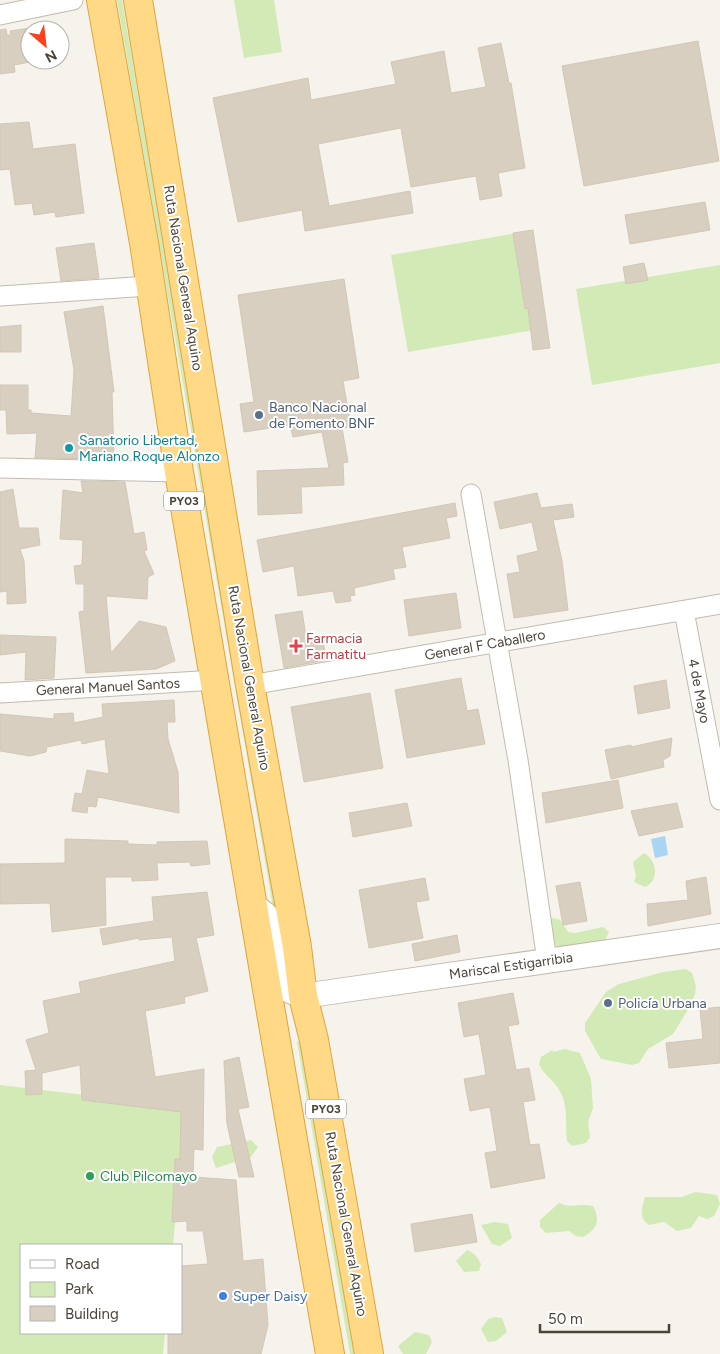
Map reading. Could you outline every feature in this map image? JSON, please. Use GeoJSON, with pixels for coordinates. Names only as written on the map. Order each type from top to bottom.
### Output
{"type":"FeatureCollection","features":[{"type":"Feature","properties":{"kind":"highway","name":"PY03"},"geometry":{"type":"LineString","coordinates":[[101,0],[179,472],[330,1354]]}},
{"type":"Feature","properties":{"kind":"highway","name":"Ruta Nacional General Aquino"},"geometry":{"type":"LineString","coordinates":[[138,0],[250,685],[296,947],[302,996],[314,1040],[369,1354]]}},
{"type":"Feature","properties":{"kind":"highway"},"geometry":{"type":"LineString","coordinates":[[280,1065],[291,1039],[288,1012],[302,996]]}},
{"type":"Feature","properties":{"kind":"street"},"geometry":{"type":"LineString","coordinates":[[0,15],[73,0]]}},
{"type":"Feature","properties":{"kind":"street"},"geometry":{"type":"LineString","coordinates":[[0,296],[149,286]]}},
{"type":"Feature","properties":{"kind":"street"},"geometry":{"type":"LineString","coordinates":[[0,468],[179,472]]}},
{"type":"Feature","properties":{"kind":"street"},"geometry":{"type":"LineString","coordinates":[[471,494],[518,760],[547,961]]}},
{"type":"Feature","properties":{"kind":"street","name":"General F Caballero"},"geometry":{"type":"LineString","coordinates":[[250,685],[720,604]]}},
{"type":"Feature","properties":{"kind":"street","name":"4 de Mayo"},"geometry":{"type":"LineString","coordinates":[[684,611],[720,800]]}},
{"type":"Feature","properties":{"kind":"street","name":"General Manuel Santos"},"geometry":{"type":"LineString","coordinates":[[0,693],[216,680]]}},
{"type":"Feature","properties":{"kind":"street"},"geometry":{"type":"LineString","coordinates":[[253,906],[265,914],[272,923],[283,982],[290,991],[302,996]]}},
{"type":"Feature","properties":{"kind":"street","name":"Mariscal Estigarribia"},"geometry":{"type":"LineString","coordinates":[[302,996],[720,936]]}},
{"type":"Feature","properties":{"kind":"green space"},"geometry":{"type":"Polygon","coordinates":[[[117,0],[122,0],[286,959],[282,960],[117,0]]]}},
{"type":"Feature","properties":{"kind":"green space"},"geometry":{"type":"Polygon","coordinates":[[[234,0],[274,0],[282,52],[244,58],[234,0]]]}},
{"type":"Feature","properties":{"kind":"green space"},"geometry":{"type":"Polygon","coordinates":[[[517,233],[534,330],[408,352],[391,255],[517,233]]]}},
{"type":"Feature","properties":{"kind":"green space"},"geometry":{"type":"Polygon","coordinates":[[[720,265],[720,363],[592,385],[576,289],[720,265]]]}},
{"type":"Feature","properties":{"kind":"green space"},"geometry":{"type":"Polygon","coordinates":[[[644,853],[652,860],[655,870],[653,880],[645,887],[634,882],[636,876],[633,862],[644,853]]]}},
{"type":"Feature","properties":{"kind":"green space"},"geometry":{"type":"Polygon","coordinates":[[[553,918],[560,920],[568,932],[575,933],[603,927],[609,932],[603,944],[559,949],[555,944],[546,920],[553,918]]]}},
{"type":"Feature","properties":{"kind":"green space"},"geometry":{"type":"Polygon","coordinates":[[[686,969],[692,973],[696,986],[695,994],[673,1034],[648,1049],[639,1063],[632,1065],[601,1059],[585,1031],[585,1023],[606,992],[619,984],[663,972],[686,969]]]}},
{"type":"Feature","properties":{"kind":"green space"},"geometry":{"type":"Polygon","coordinates":[[[297,1041],[300,1042],[354,1354],[350,1354],[297,1041]]]}},
{"type":"Feature","properties":{"kind":"green space"},"geometry":{"type":"Polygon","coordinates":[[[554,1049],[552,1052],[565,1049],[580,1053],[591,1079],[593,1108],[588,1122],[590,1137],[586,1143],[572,1146],[567,1141],[564,1100],[558,1088],[539,1064],[541,1057],[554,1049]]]}},
{"type":"Feature","properties":{"kind":"green space","name":"Club Pilcomayo"},"geometry":{"type":"Polygon","coordinates":[[[0,1085],[186,1107],[173,1244],[20,1244],[20,1334],[165,1334],[163,1354],[0,1354],[0,1085]]]}},
{"type":"Feature","properties":{"kind":"green space"},"geometry":{"type":"Polygon","coordinates":[[[251,1140],[258,1147],[251,1157],[216,1168],[212,1157],[217,1147],[251,1140]]]}},
{"type":"Feature","properties":{"kind":"green space"},"geometry":{"type":"Polygon","coordinates":[[[695,1192],[717,1195],[720,1204],[714,1216],[707,1219],[699,1216],[691,1228],[677,1231],[664,1222],[649,1225],[643,1219],[642,1213],[645,1197],[682,1197],[695,1192]]]}},
{"type":"Feature","properties":{"kind":"green space"},"geometry":{"type":"Polygon","coordinates":[[[559,1203],[568,1206],[593,1206],[597,1220],[592,1231],[583,1237],[576,1236],[569,1231],[546,1233],[540,1227],[540,1220],[559,1203]]]}},
{"type":"Feature","properties":{"kind":"green space"},"geometry":{"type":"Polygon","coordinates":[[[495,1222],[508,1224],[512,1238],[500,1246],[492,1244],[481,1225],[495,1222]]]}},
{"type":"Feature","properties":{"kind":"green space"},"geometry":{"type":"Polygon","coordinates":[[[467,1250],[476,1256],[481,1264],[479,1271],[464,1272],[456,1261],[467,1250]]]}},
{"type":"Feature","properties":{"kind":"green space"},"geometry":{"type":"Polygon","coordinates":[[[502,1318],[507,1332],[496,1341],[488,1342],[481,1329],[488,1319],[502,1318]]]}},
{"type":"Feature","properties":{"kind":"green space"},"geometry":{"type":"Polygon","coordinates":[[[415,1332],[429,1335],[432,1342],[426,1354],[403,1354],[398,1346],[415,1332]]]}},
{"type":"Feature","properties":{"kind":"water"},"geometry":{"type":"Polygon","coordinates":[[[665,836],[668,855],[655,858],[651,839],[665,836]]]}},
{"type":"Feature","properties":{"kind":"building"},"geometry":{"type":"Polygon","coordinates":[[[6,29],[7,35],[11,35],[10,31],[20,30],[20,64],[14,65],[15,72],[0,74],[0,30],[6,29]]]}},
{"type":"Feature","properties":{"kind":"building"},"geometry":{"type":"Polygon","coordinates":[[[698,41],[719,161],[584,186],[562,66],[698,41]]]}},
{"type":"Feature","properties":{"kind":"building"},"geometry":{"type":"Polygon","coordinates":[[[501,43],[509,83],[511,83],[525,168],[498,173],[502,196],[480,200],[476,176],[411,187],[401,128],[318,144],[329,206],[410,191],[413,213],[305,231],[302,210],[238,222],[213,98],[308,78],[311,100],[396,84],[391,62],[444,51],[451,93],[486,87],[478,48],[501,43]]]}},
{"type":"Feature","properties":{"kind":"building"},"geometry":{"type":"Polygon","coordinates":[[[29,122],[33,149],[75,144],[84,213],[56,217],[55,212],[34,215],[32,203],[15,205],[10,169],[0,170],[0,124],[29,122]]]}},
{"type":"Feature","properties":{"kind":"building"},"geometry":{"type":"Polygon","coordinates":[[[705,202],[710,230],[630,244],[625,215],[705,202]]]}},
{"type":"Feature","properties":{"kind":"building"},"geometry":{"type":"Polygon","coordinates":[[[533,230],[550,348],[533,350],[528,308],[525,309],[513,233],[533,230]]]}},
{"type":"Feature","properties":{"kind":"building"},"geometry":{"type":"Polygon","coordinates":[[[94,243],[99,278],[61,281],[56,248],[94,243]]]}},
{"type":"Feature","properties":{"kind":"building"},"geometry":{"type":"Polygon","coordinates":[[[644,263],[648,280],[626,284],[623,267],[644,263]]]}},
{"type":"Feature","properties":{"kind":"building"},"geometry":{"type":"Polygon","coordinates":[[[344,279],[359,378],[343,381],[351,427],[342,428],[348,462],[343,463],[344,485],[301,487],[302,513],[258,515],[257,471],[329,468],[322,432],[293,437],[290,425],[244,432],[240,404],[254,402],[238,295],[344,279]]]}},
{"type":"Feature","properties":{"kind":"building"},"geometry":{"type":"Polygon","coordinates":[[[103,306],[114,392],[112,392],[114,459],[35,458],[37,433],[7,434],[6,410],[0,410],[0,385],[28,385],[28,410],[31,410],[31,413],[71,416],[74,370],[64,312],[103,306]]]}},
{"type":"Feature","properties":{"kind":"building"},"geometry":{"type":"Polygon","coordinates":[[[21,325],[21,352],[0,352],[0,327],[21,325]]]}},
{"type":"Feature","properties":{"kind":"building"},"geometry":{"type":"Polygon","coordinates":[[[81,481],[125,482],[134,534],[144,532],[147,550],[144,551],[154,574],[148,577],[147,599],[106,596],[111,653],[139,621],[166,627],[175,661],[156,669],[86,673],[79,612],[84,611],[84,584],[76,584],[74,566],[82,565],[83,540],[60,539],[63,490],[83,493],[81,481]]]}},
{"type":"Feature","properties":{"kind":"building"},"geometry":{"type":"Polygon","coordinates":[[[13,489],[19,528],[38,528],[40,545],[20,549],[24,561],[26,603],[7,604],[7,591],[0,592],[0,492],[13,489]]]}},
{"type":"Feature","properties":{"kind":"building"},"geometry":{"type":"Polygon","coordinates":[[[537,493],[541,508],[572,504],[574,517],[553,520],[562,561],[568,610],[514,618],[507,574],[520,572],[517,556],[538,551],[532,522],[500,529],[494,502],[537,493]]]}},
{"type":"Feature","properties":{"kind":"building"},"geometry":{"type":"Polygon","coordinates":[[[455,503],[457,516],[446,518],[450,538],[402,547],[406,567],[393,569],[395,579],[354,588],[355,595],[350,596],[351,601],[336,603],[333,591],[298,596],[294,566],[263,572],[257,540],[455,503]]]}},
{"type":"Feature","properties":{"kind":"building"},"geometry":{"type":"Polygon","coordinates":[[[456,593],[461,628],[409,636],[404,600],[456,593]]]}},
{"type":"Feature","properties":{"kind":"building"},"geometry":{"type":"Polygon","coordinates":[[[302,611],[307,643],[323,640],[326,660],[284,668],[275,615],[302,611]]]}},
{"type":"Feature","properties":{"kind":"building"},"geometry":{"type":"Polygon","coordinates":[[[0,635],[56,637],[54,678],[25,680],[26,652],[0,655],[0,635]]]}},
{"type":"Feature","properties":{"kind":"building"},"geometry":{"type":"Polygon","coordinates":[[[461,678],[467,711],[478,709],[485,744],[407,758],[395,690],[461,678]]]}},
{"type":"Feature","properties":{"kind":"building"},"geometry":{"type":"Polygon","coordinates":[[[666,680],[670,708],[638,714],[634,686],[666,680]]]}},
{"type":"Feature","properties":{"kind":"building"},"geometry":{"type":"Polygon","coordinates":[[[370,693],[383,768],[304,782],[291,707],[370,693]]]}},
{"type":"Feature","properties":{"kind":"building"},"geometry":{"type":"Polygon","coordinates":[[[174,700],[175,722],[167,722],[168,739],[178,772],[179,813],[98,797],[96,807],[88,806],[87,813],[72,811],[75,793],[82,794],[87,770],[109,774],[105,739],[82,744],[81,740],[47,747],[46,752],[30,756],[0,751],[0,714],[54,719],[54,714],[73,713],[74,723],[103,717],[102,704],[174,700]]]}},
{"type":"Feature","properties":{"kind":"building"},"geometry":{"type":"Polygon","coordinates":[[[672,738],[670,756],[663,760],[664,767],[611,779],[605,750],[631,745],[631,747],[672,738]]]}},
{"type":"Feature","properties":{"kind":"building"},"geometry":{"type":"Polygon","coordinates":[[[618,780],[623,808],[546,823],[542,793],[618,780]]]}},
{"type":"Feature","properties":{"kind":"building"},"geometry":{"type":"Polygon","coordinates":[[[407,803],[412,826],[353,837],[349,813],[407,803]]]}},
{"type":"Feature","properties":{"kind":"building"},"geometry":{"type":"Polygon","coordinates":[[[677,803],[683,827],[639,836],[631,811],[677,803]]]}},
{"type":"Feature","properties":{"kind":"building"},"geometry":{"type":"Polygon","coordinates":[[[65,839],[128,841],[128,844],[157,845],[157,842],[207,841],[210,864],[191,866],[190,862],[157,863],[158,880],[132,881],[132,877],[105,877],[106,925],[52,932],[50,903],[0,904],[0,864],[65,863],[65,839]]]}},
{"type":"Feature","properties":{"kind":"building"},"geometry":{"type":"Polygon","coordinates":[[[706,877],[711,914],[648,926],[647,904],[688,900],[686,881],[706,877]]]}},
{"type":"Feature","properties":{"kind":"building"},"geometry":{"type":"Polygon","coordinates":[[[425,878],[429,900],[416,902],[423,938],[369,948],[359,890],[425,878]]]}},
{"type":"Feature","properties":{"kind":"building"},"geometry":{"type":"Polygon","coordinates":[[[580,882],[587,921],[563,925],[556,886],[580,882]]]}},
{"type":"Feature","properties":{"kind":"building"},"geometry":{"type":"Polygon","coordinates":[[[207,892],[214,935],[196,938],[208,991],[184,997],[185,1003],[145,1011],[155,1077],[204,1069],[203,1150],[194,1149],[193,1177],[236,1180],[243,1261],[263,1259],[268,1325],[261,1354],[168,1354],[168,1334],[182,1334],[182,1266],[208,1264],[203,1231],[187,1231],[187,1221],[172,1222],[175,1159],[180,1159],[181,1112],[82,1100],[80,1065],[42,1073],[42,1094],[26,1095],[25,1071],[36,1070],[26,1040],[49,1033],[43,1001],[81,993],[79,982],[175,961],[172,937],[139,940],[139,938],[103,945],[100,929],[154,921],[152,897],[207,892]]]}},
{"type":"Feature","properties":{"kind":"building"},"geometry":{"type":"Polygon","coordinates":[[[457,935],[460,952],[415,961],[412,944],[457,935]]]}},
{"type":"Feature","properties":{"kind":"building"},"geometry":{"type":"Polygon","coordinates":[[[513,993],[519,1024],[508,1026],[516,1070],[529,1068],[535,1100],[523,1102],[530,1145],[539,1144],[545,1178],[491,1188],[485,1153],[497,1151],[490,1107],[470,1111],[464,1079],[486,1075],[479,1034],[464,1037],[458,1003],[513,993]]]}},
{"type":"Feature","properties":{"kind":"building"},"geometry":{"type":"Polygon","coordinates":[[[720,1007],[720,1063],[669,1068],[666,1043],[703,1039],[700,1009],[720,1007]]]}},
{"type":"Feature","properties":{"kind":"building"},"geometry":{"type":"Polygon","coordinates":[[[239,1057],[249,1107],[238,1109],[254,1177],[239,1177],[227,1124],[224,1061],[239,1057]]]}},
{"type":"Feature","properties":{"kind":"building"},"geometry":{"type":"Polygon","coordinates":[[[472,1214],[477,1242],[415,1252],[411,1224],[472,1214]]]}},
{"type":"Feature","properties":{"kind":"place","name":"Banco Nacional de Fomento BNF"},"geometry":{"type":"Point","coordinates":[259,415]}},
{"type":"Feature","properties":{"kind":"place","name":"Sanatorio Libertad, Mariano Roque Alonzo"},"geometry":{"type":"Point","coordinates":[69,448]}},
{"type":"Feature","properties":{"kind":"place","name":"Farmacia Farmatitu"},"geometry":{"type":"Point","coordinates":[296,646]}},
{"type":"Feature","properties":{"kind":"place","name":"Policía Urbana"},"geometry":{"type":"Point","coordinates":[608,1003]}},
{"type":"Feature","properties":{"kind":"place","name":"Club Pilcomayo"},"geometry":{"type":"Point","coordinates":[90,1176]}},
{"type":"Feature","properties":{"kind":"place","name":"Super Daisy"},"geometry":{"type":"Point","coordinates":[223,1296]}}]}
